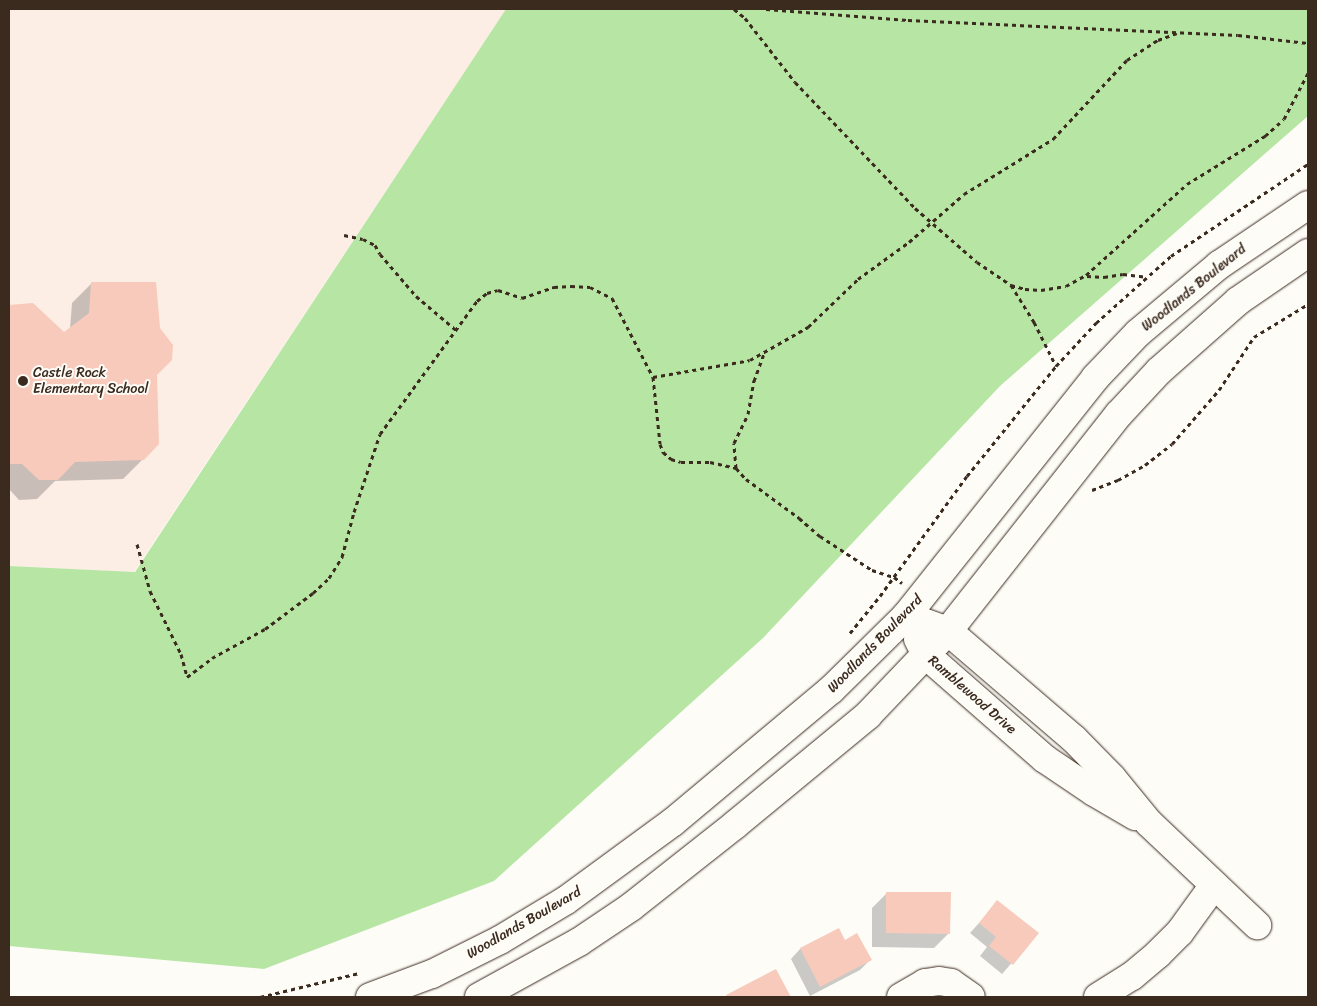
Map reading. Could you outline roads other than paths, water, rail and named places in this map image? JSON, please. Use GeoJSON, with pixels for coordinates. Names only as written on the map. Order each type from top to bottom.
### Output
{"type":"FeatureCollection","features":[{"type":"Feature","properties":{"kind":"street","name":"Woodlands Boulevard"},"geometry":{"type":"LineString","coordinates":[[370,997],[432,974],[500,940],[565,901],[674,822],[831,690],[906,616],[1094,378],[1138,332],[1219,265],[1308,205]]}},
{"type":"Feature","properties":{"kind":"street"},"geometry":{"type":"LineString","coordinates":[[479,997],[579,942],[632,906],[736,824],[868,714],[948,631],[1119,414],[1159,371],[1238,301],[1308,253]]}},
{"type":"Feature","properties":{"kind":"street","name":"Ramblewood Drive"},"geometry":{"type":"LineString","coordinates":[[906,616],[948,631],[1074,739],[1112,778],[1148,823],[1257,925]]}},
{"type":"Feature","properties":{"kind":"street","name":"Ramblewood Drive"},"geometry":{"type":"LineString","coordinates":[[906,616],[926,655],[1045,759],[1094,792],[1148,823]]}},
{"type":"Feature","properties":{"kind":"street"},"geometry":{"type":"LineString","coordinates":[[1098,997],[1132,976],[1158,954],[1180,932],[1214,885]]}},
{"type":"Feature","properties":{"kind":"street"},"geometry":{"type":"LineString","coordinates":[[901,997],[925,983],[939,981],[951,983],[971,997]]}},
{"type":"Feature","properties":{"kind":"place","name":"Castle Rock Elementary School"},"geometry":{"type":"Point","coordinates":[23,381]}}]}
